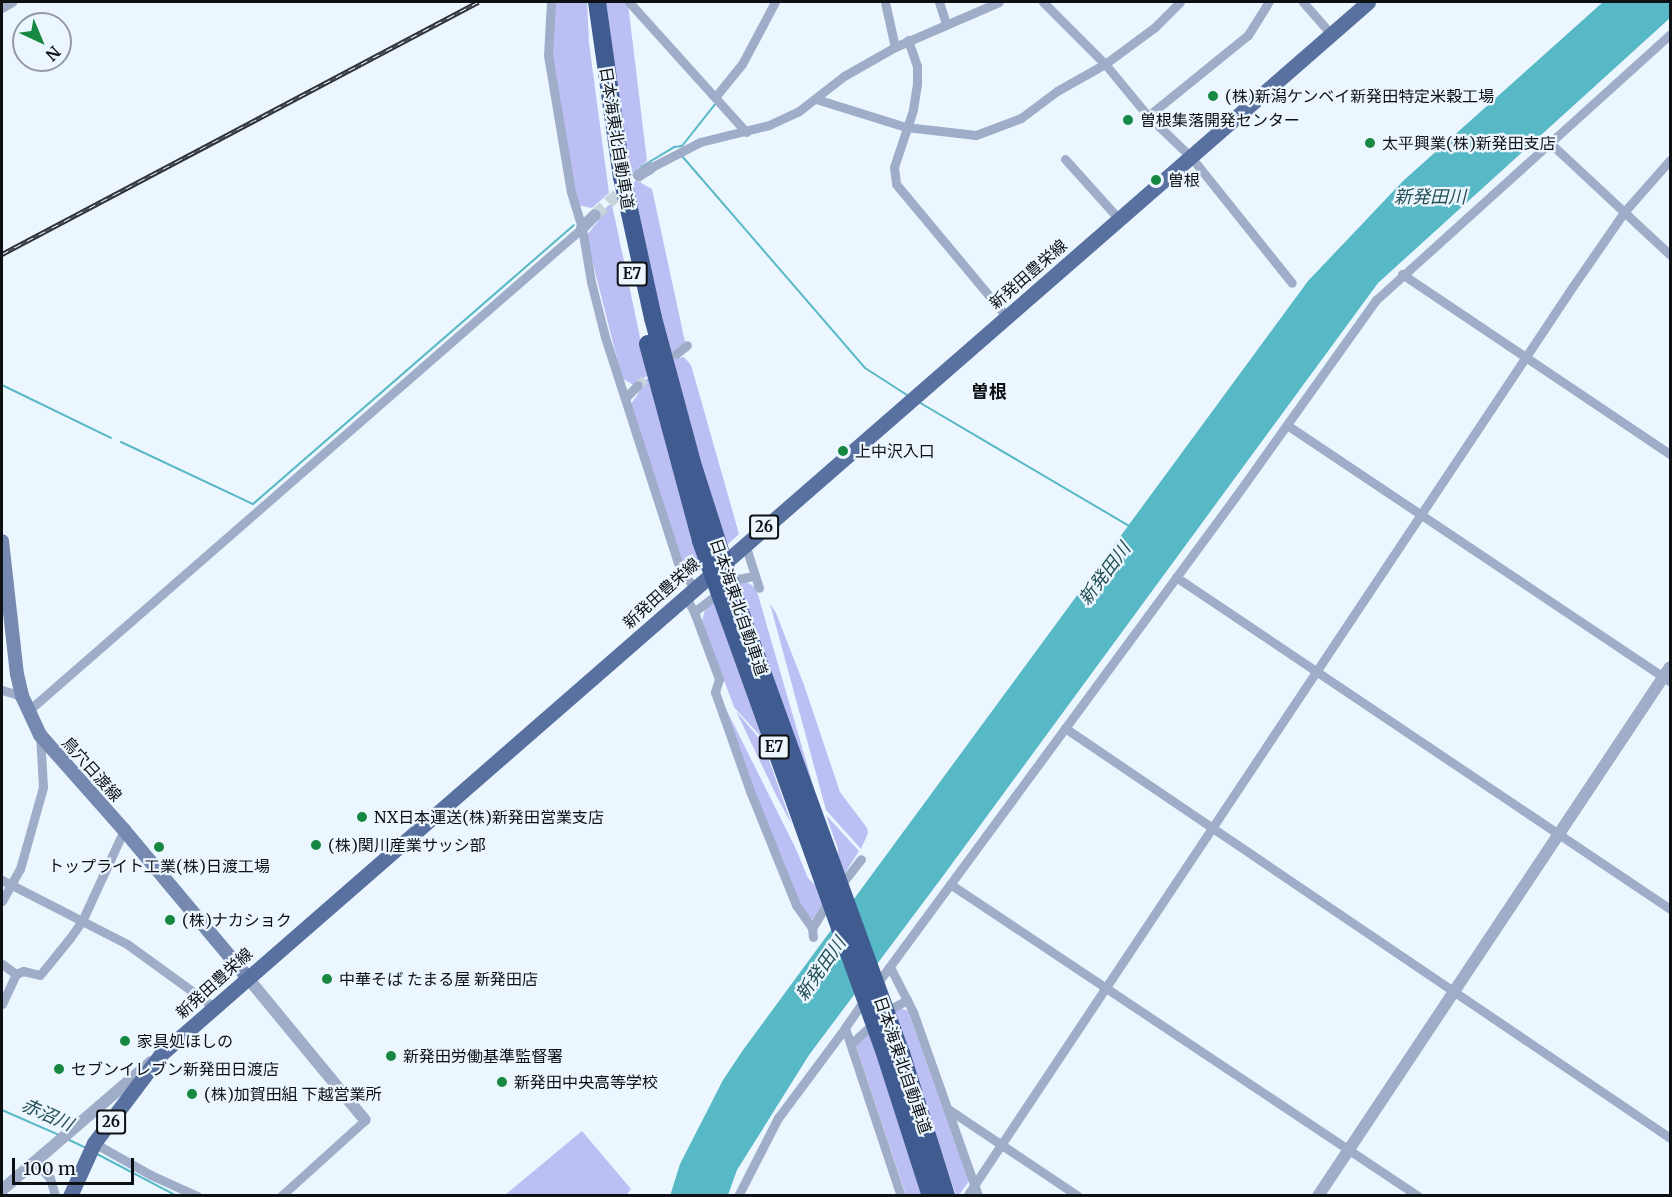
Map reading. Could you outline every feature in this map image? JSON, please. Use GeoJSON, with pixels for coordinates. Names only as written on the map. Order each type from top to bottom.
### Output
{"type":"FeatureCollection","features":[{"type":"Feature","properties":{"kind":"highway","name":"日本海東北自動車道"},"geometry":{"type":"LineString","coordinates":[[590,2],[602,112],[622,228],[657,384],[728,600],[878,1014],[931,1196]]}},
{"type":"Feature","properties":{"kind":"highway","name":"日本海東北自動車道"},"geometry":{"type":"LineString","coordinates":[[597,2],[607,83],[629,215],[707,536]]}},
{"type":"Feature","properties":{"kind":"highway","name":"日本海東北自動車道"},"geometry":{"type":"LineString","coordinates":[[878,1014],[901,1053],[946,1196]]}},
{"type":"Feature","properties":{"kind":"main road","name":"新発田豊栄線"},"geometry":{"type":"LineString","coordinates":[[70,1196],[94,1143],[161,1054],[1368,2]]}},
{"type":"Feature","properties":{"kind":"main road","name":"鳥穴日渡線"},"geometry":{"type":"LineString","coordinates":[[2,541],[22,696],[40,735],[124,830],[247,977]]}},
{"type":"Feature","properties":{"kind":"street"},"geometry":{"type":"LineString","coordinates":[[2,8],[12,2]]}},
{"type":"Feature","properties":{"kind":"street"},"geometry":{"type":"LineString","coordinates":[[551,2],[548,55],[571,192],[582,228],[602,326],[680,569],[690,593],[694,612],[719,679],[715,692],[750,791],[796,905],[812,932],[861,859]]}},
{"type":"Feature","properties":{"kind":"street"},"geometry":{"type":"LineString","coordinates":[[629,2],[746,132]]}},
{"type":"Feature","properties":{"kind":"street"},"geometry":{"type":"LineString","coordinates":[[716,96],[742,64],[775,2]]}},
{"type":"Feature","properties":{"kind":"street"},"geometry":{"type":"LineString","coordinates":[[885,2],[895,47]]}},
{"type":"Feature","properties":{"kind":"street"},"geometry":{"type":"LineString","coordinates":[[939,2],[946,23]]}},
{"type":"Feature","properties":{"kind":"street"},"geometry":{"type":"LineString","coordinates":[[639,175],[700,142],[769,125],[799,111],[844,76],[895,47],[999,2]]}},
{"type":"Feature","properties":{"kind":"street"},"geometry":{"type":"LineString","coordinates":[[1042,2],[1105,64],[1148,116],[1191,157],[1292,283]]}},
{"type":"Feature","properties":{"kind":"street"},"geometry":{"type":"LineString","coordinates":[[816,99],[906,127],[976,135],[1021,118],[1057,91],[1105,64],[1155,27],[1180,2]]}},
{"type":"Feature","properties":{"kind":"street"},"geometry":{"type":"LineString","coordinates":[[1148,116],[1248,35],[1269,2]]}},
{"type":"Feature","properties":{"kind":"street"},"geometry":{"type":"LineString","coordinates":[[1303,2],[1331,34]]}},
{"type":"Feature","properties":{"kind":"street"},"geometry":{"type":"LineString","coordinates":[[738,1196],[778,1118],[1176,577],[1376,300],[1402,274],[1671,34]]}},
{"type":"Feature","properties":{"kind":"street"},"geometry":{"type":"LineString","coordinates":[[908,40],[917,66],[917,84],[913,110],[894,167],[896,184],[1006,316]]}},
{"type":"Feature","properties":{"kind":"street"},"geometry":{"type":"LineString","coordinates":[[1549,142],[1671,255]]}},
{"type":"Feature","properties":{"kind":"street"},"geometry":{"type":"LineString","coordinates":[[1065,159],[1119,219]]}},
{"type":"Feature","properties":{"kind":"street"},"geometry":{"type":"LineString","coordinates":[[967,1196],[999,1144],[1526,356],[1625,211],[1671,160]]}},
{"type":"Feature","properties":{"kind":"street"},"geometry":{"type":"LineString","coordinates":[[28,711],[595,215]]}},
{"type":"Feature","properties":{"kind":"street"},"geometry":{"type":"LineString","coordinates":[[1402,274],[1671,454]]}},
{"type":"Feature","properties":{"kind":"street"},"geometry":{"type":"LineString","coordinates":[[676,354],[687,345]]}},
{"type":"Feature","properties":{"kind":"street"},"geometry":{"type":"LineString","coordinates":[[625,398],[638,385]]}},
{"type":"Feature","properties":{"kind":"street"},"geometry":{"type":"LineString","coordinates":[[1287,425],[1668,675],[1318,1196]]}},
{"type":"Feature","properties":{"kind":"street"},"geometry":{"type":"LineString","coordinates":[[745,544],[759,588]]}},
{"type":"Feature","properties":{"kind":"street"},"geometry":{"type":"LineString","coordinates":[[694,612],[737,579],[754,576]]}},
{"type":"Feature","properties":{"kind":"street"},"geometry":{"type":"LineString","coordinates":[[1176,577],[1671,909]]}},
{"type":"Feature","properties":{"kind":"street"},"geometry":{"type":"LineString","coordinates":[[2,690],[22,696]]}},
{"type":"Feature","properties":{"kind":"street"},"geometry":{"type":"LineString","coordinates":[[1065,728],[1671,1138]]}},
{"type":"Feature","properties":{"kind":"street"},"geometry":{"type":"LineString","coordinates":[[2,902],[12,887],[25,853],[43,787],[40,735]]}},
{"type":"Feature","properties":{"kind":"street"},"geometry":{"type":"LineString","coordinates":[[2,1004],[16,975],[23,971],[40,975],[82,921],[124,830]]}},
{"type":"Feature","properties":{"kind":"street"},"geometry":{"type":"LineString","coordinates":[[2,880],[127,944],[214,1007]]}},
{"type":"Feature","properties":{"kind":"street"},"geometry":{"type":"LineString","coordinates":[[950,884],[1350,1148],[1418,1196]]}},
{"type":"Feature","properties":{"kind":"street"},"geometry":{"type":"LineString","coordinates":[[2,963],[16,975]]}},
{"type":"Feature","properties":{"kind":"street"},"geometry":{"type":"LineString","coordinates":[[890,967],[907,1000],[978,1196]]}},
{"type":"Feature","properties":{"kind":"street"},"geometry":{"type":"LineString","coordinates":[[247,977],[365,1120],[281,1196]]}},
{"type":"Feature","properties":{"kind":"street"},"geometry":{"type":"LineString","coordinates":[[851,1044],[878,1014],[907,1000]]}},
{"type":"Feature","properties":{"kind":"street"},"geometry":{"type":"LineString","coordinates":[[846,1028],[901,1196]]}},
{"type":"Feature","properties":{"kind":"street"},"geometry":{"type":"LineString","coordinates":[[2,1190],[161,1054]]}},
{"type":"Feature","properties":{"kind":"street"},"geometry":{"type":"LineString","coordinates":[[948,1108],[1078,1196]]}},
{"type":"Feature","properties":{"kind":"street"},"geometry":{"type":"LineString","coordinates":[[94,1143],[151,1175],[197,1196]]}},
{"type":"Feature","properties":{"kind":"street"},"geometry":{"type":"LineString","coordinates":[[35,1162],[50,1178],[55,1196]]}},
{"type":"Feature","properties":{"kind":"shaded area"},"geometry":{"type":"Polygon","coordinates":[[[553,2],[587,2],[589,43],[609,193],[592,208],[577,205],[551,48],[553,2]]]}},
{"type":"Feature","properties":{"kind":"shaded area"},"geometry":{"type":"Polygon","coordinates":[[[602,2],[627,2],[628,4],[647,161],[627,177],[602,2]]]}},
{"type":"Feature","properties":{"kind":"shaded area"},"geometry":{"type":"Polygon","coordinates":[[[640,177],[641,183],[652,189],[685,342],[668,357],[630,186],[640,177]]]}},
{"type":"Feature","properties":{"kind":"shaded area"},"geometry":{"type":"Polygon","coordinates":[[[612,205],[648,375],[635,386],[622,378],[586,236],[599,220],[596,217],[612,205]]]}},
{"type":"Feature","properties":{"kind":"shaded area"},"geometry":{"type":"Polygon","coordinates":[[[680,353],[678,358],[684,357],[691,365],[739,534],[726,546],[670,361],[680,353]]]}},
{"type":"Feature","properties":{"kind":"shaded area"},"geometry":{"type":"Polygon","coordinates":[[[649,377],[703,568],[692,577],[679,554],[630,405],[638,394],[639,389],[636,387],[649,377]]]}},
{"type":"Feature","properties":{"kind":"shaded area"},"geometry":{"type":"Polygon","coordinates":[[[745,581],[756,588],[815,792],[736,584],[745,581]]]}},
{"type":"Feature","properties":{"kind":"shaded area"},"geometry":{"type":"Polygon","coordinates":[[[714,599],[762,738],[734,707],[702,621],[706,606],[714,599]]]}},
{"type":"Feature","properties":{"kind":"shaded area"},"geometry":{"type":"Polygon","coordinates":[[[770,604],[776,613],[804,685],[840,792],[867,828],[868,833],[861,849],[826,810],[770,604]]]}},
{"type":"Feature","properties":{"kind":"shaded area"},"geometry":{"type":"Polygon","coordinates":[[[720,697],[795,847],[808,878],[818,888],[823,904],[813,919],[810,919],[798,903],[782,857],[766,826],[720,697]]]}},
{"type":"Feature","properties":{"kind":"shaded area"},"geometry":{"type":"Polygon","coordinates":[[[736,711],[763,743],[792,825],[777,797],[736,711]]]}},
{"type":"Feature","properties":{"kind":"shaded area"},"geometry":{"type":"Polygon","coordinates":[[[826,815],[859,851],[843,876],[837,860],[838,849],[826,815]]]}},
{"type":"Feature","properties":{"kind":"shaded area"},"geometry":{"type":"Polygon","coordinates":[[[897,1007],[908,1011],[969,1181],[959,1195],[956,1195],[893,1011],[897,1007]]]}},
{"type":"Feature","properties":{"kind":"shaded area"},"geometry":{"type":"Polygon","coordinates":[[[868,1032],[925,1195],[906,1195],[855,1042],[868,1032]]]}},
{"type":"Feature","properties":{"kind":"shaded area"},"geometry":{"type":"Polygon","coordinates":[[[582,1131],[631,1189],[627,1195],[505,1195],[582,1131]]]}},
{"type":"Feature","properties":{"kind":"water","name":"新発田川"},"geometry":{"type":"Polygon","coordinates":[[[1603,2],[1670,2],[1670,18],[1378,283],[809,1055],[737,1170],[728,1195],[670,1196],[680,1164],[723,1080],[743,1050],[1308,281],[1403,181],[1603,2]]]}},
{"type":"Feature","properties":{"kind":"waterway"},"geometry":{"type":"LineString","coordinates":[[641,167],[674,147],[682,146],[716,103]]}},
{"type":"Feature","properties":{"kind":"waterway"},"geometry":{"type":"LineString","coordinates":[[682,156],[865,368],[907,395]]}},
{"type":"Feature","properties":{"kind":"waterway"},"geometry":{"type":"LineString","coordinates":[[121,442],[253,504],[574,225]]}},
{"type":"Feature","properties":{"kind":"waterway"},"geometry":{"type":"LineString","coordinates":[[2,385],[111,438]]}},
{"type":"Feature","properties":{"kind":"waterway"},"geometry":{"type":"LineString","coordinates":[[917,401],[1129,526]]}},
{"type":"Feature","properties":{"kind":"waterway","name":"赤沼川"},"geometry":{"type":"LineString","coordinates":[[2,1110],[59,1135]]}},
{"type":"Feature","properties":{"kind":"waterway","name":"赤沼川"},"geometry":{"type":"LineString","coordinates":[[67,1139],[86,1148]]}},
{"type":"Feature","properties":{"kind":"waterway","name":"赤沼川"},"geometry":{"type":"LineString","coordinates":[[97,1154],[177,1196]]}},
{"type":"Feature","properties":{"kind":"tunnel"},"geometry":{"type":"LineString","coordinates":[[595,215],[639,175]]}},
{"type":"Feature","properties":{"kind":"tunnel"},"geometry":{"type":"LineString","coordinates":[[638,385],[656,370]]}},
{"type":"Feature","properties":{"kind":"railway"},"geometry":{"type":"LineString","coordinates":[[2,254],[478,2]]}},
{"type":"Feature","properties":{"kind":"place","name":"(株)新潟ケンベイ新発田特定米穀工場"},"geometry":{"type":"Point","coordinates":[1213,96]}},
{"type":"Feature","properties":{"kind":"place","name":"曽根集落開発センター"},"geometry":{"type":"Point","coordinates":[1128,120]}},
{"type":"Feature","properties":{"kind":"place","name":"太平興業(株)新発田支店"},"geometry":{"type":"Point","coordinates":[1370,143]}},
{"type":"Feature","properties":{"kind":"place","name":"曽根"},"geometry":{"type":"Point","coordinates":[1156,180]}},
{"type":"Feature","properties":{"kind":"place","name":"上中沢入口"},"geometry":{"type":"Point","coordinates":[843,451]}},
{"type":"Feature","properties":{"kind":"place","name":"NX日本運送(株)新発田営業支店"},"geometry":{"type":"Point","coordinates":[362,817]}},
{"type":"Feature","properties":{"kind":"place","name":"(株)関川産業サッシ部"},"geometry":{"type":"Point","coordinates":[316,845]}},
{"type":"Feature","properties":{"kind":"place","name":"トップライト工業(株)日渡工場"},"geometry":{"type":"Point","coordinates":[159,847]}},
{"type":"Feature","properties":{"kind":"place","name":"(株)ナカショク"},"geometry":{"type":"Point","coordinates":[170,920]}},
{"type":"Feature","properties":{"kind":"place","name":"中華そば たまる屋 新発田店"},"geometry":{"type":"Point","coordinates":[327,979]}},
{"type":"Feature","properties":{"kind":"place","name":"家具処ほしの"},"geometry":{"type":"Point","coordinates":[125,1041]}},
{"type":"Feature","properties":{"kind":"place","name":"新発田労働基準監督署"},"geometry":{"type":"Point","coordinates":[391,1056]}},
{"type":"Feature","properties":{"kind":"place","name":"セブンイレブン新発田日渡店"},"geometry":{"type":"Point","coordinates":[59,1069]}},
{"type":"Feature","properties":{"kind":"place","name":"新発田中央高等学校"},"geometry":{"type":"Point","coordinates":[502,1082]}},
{"type":"Feature","properties":{"kind":"place","name":"(株)加賀田組 下越営業所"},"geometry":{"type":"Point","coordinates":[192,1094]}},
{"type":"Feature","properties":{"kind":"district","name":"曽根"},"geometry":{"type":"Point","coordinates":[989,392]}}]}
